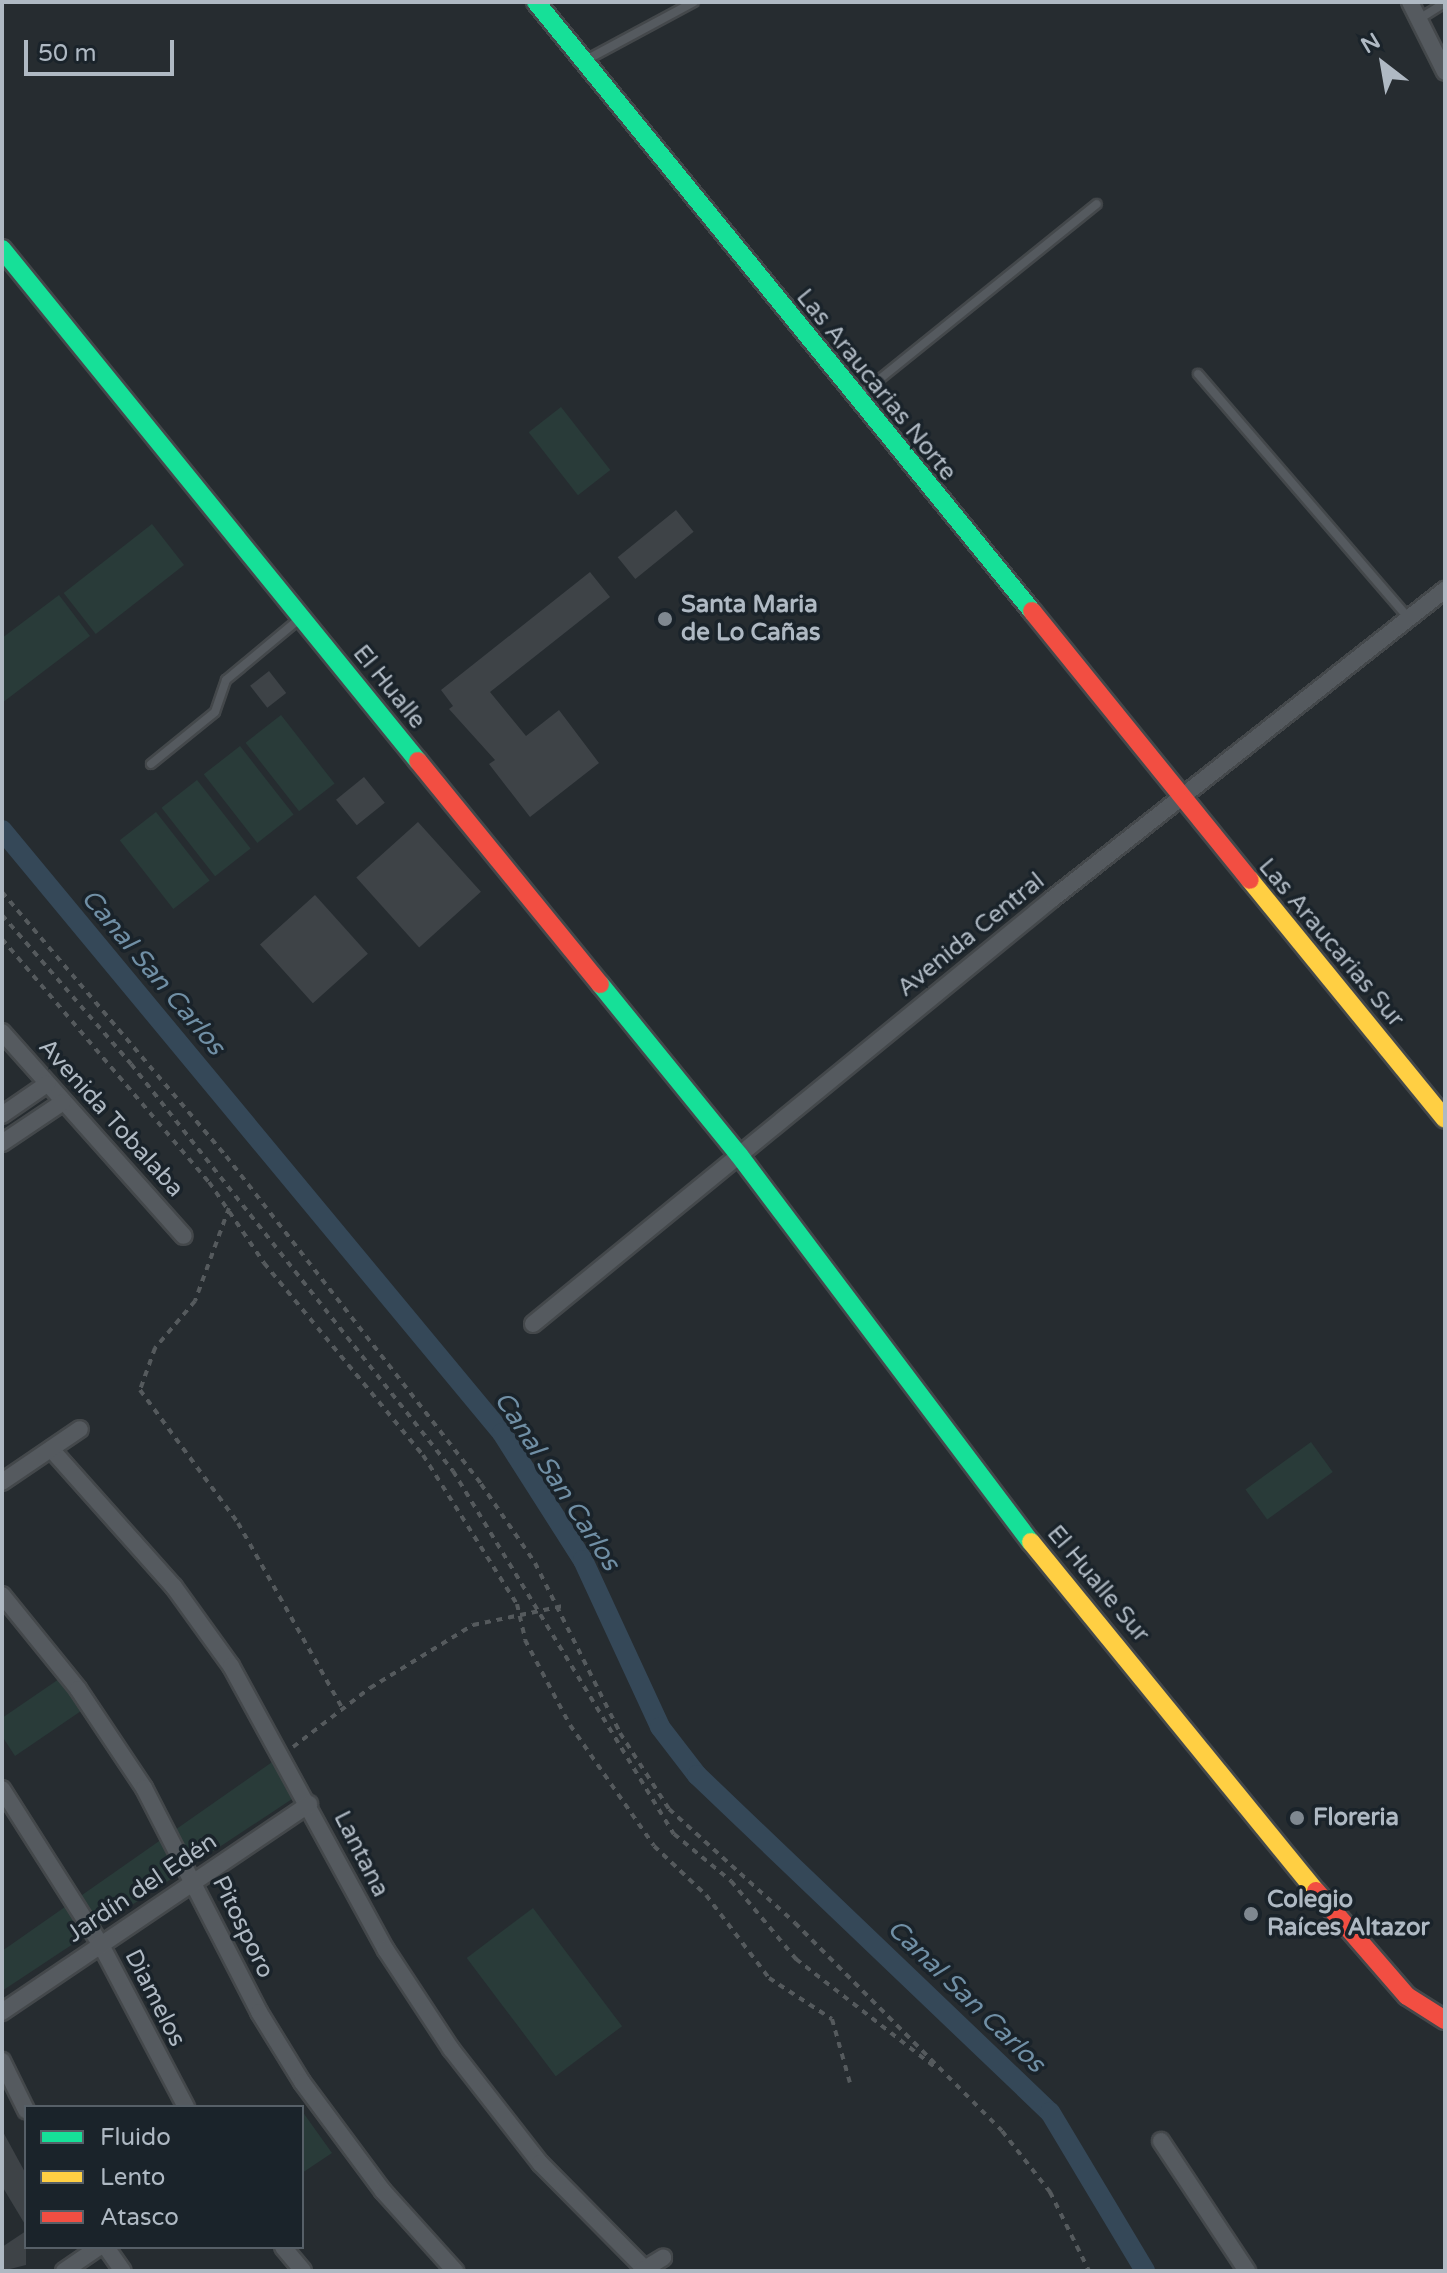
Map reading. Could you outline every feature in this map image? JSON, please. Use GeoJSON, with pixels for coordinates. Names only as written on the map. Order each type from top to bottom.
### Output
{"type":"FeatureCollection","features":[{"type":"Feature","properties":{"kind":"street","name":"Las Araucarias Norte"},"geometry":{"type":"LineString","coordinates":[[536,2],[1179,797]]}},
{"type":"Feature","properties":{"kind":"street"},"geometry":{"type":"LineString","coordinates":[[1410,2],[1445,72]]}},
{"type":"Feature","properties":{"kind":"street","name":"El Hualle"},"geometry":{"type":"LineString","coordinates":[[2,249],[739,1155]]}},
{"type":"Feature","properties":{"kind":"street","name":"Avenida Central"},"geometry":{"type":"LineString","coordinates":[[533,1324],[1179,797],[1445,590]]}},
{"type":"Feature","properties":{"kind":"street","name":"Las Araucarias Sur"},"geometry":{"type":"LineString","coordinates":[[1179,797],[1445,1119]]}},
{"type":"Feature","properties":{"kind":"street","name":"Avenida Tobalaba"},"geometry":{"type":"LineString","coordinates":[[2,1032],[184,1236]]}},
{"type":"Feature","properties":{"kind":"street"},"geometry":{"type":"LineString","coordinates":[[2,1115],[47,1084]]}},
{"type":"Feature","properties":{"kind":"street"},"geometry":{"type":"LineString","coordinates":[[2,1143],[63,1102]]}},
{"type":"Feature","properties":{"kind":"street","name":"El Hualle Sur"},"geometry":{"type":"LineString","coordinates":[[739,1155],[942,1430],[1377,1966],[1407,1996],[1445,2020]]}},
{"type":"Feature","properties":{"kind":"street"},"geometry":{"type":"LineString","coordinates":[[2,1482],[80,1429]]}},
{"type":"Feature","properties":{"kind":"street","name":"Lantana"},"geometry":{"type":"LineString","coordinates":[[51,1449],[174,1587],[231,1666],[386,1950],[459,2060],[540,2163],[643,2270]]}},
{"type":"Feature","properties":{"kind":"street","name":"Pitosporo"},"geometry":{"type":"LineString","coordinates":[[2,1595],[100,1719],[194,1881],[259,2012],[308,2092],[383,2191],[455,2271]]}},
{"type":"Feature","properties":{"kind":"street","name":"Diamelos"},"geometry":{"type":"LineString","coordinates":[[2,1789],[101,1945],[185,2105]]}},
{"type":"Feature","properties":{"kind":"street","name":"Jardín del Edén"},"geometry":{"type":"LineString","coordinates":[[2,2012],[309,1804]]}},
{"type":"Feature","properties":{"kind":"street"},"geometry":{"type":"LineString","coordinates":[[2,2061],[24,2106]]}},
{"type":"Feature","properties":{"kind":"street"},"geometry":{"type":"LineString","coordinates":[[1161,2141],[1247,2271]]}},
{"type":"Feature","properties":{"kind":"street"},"geometry":{"type":"LineString","coordinates":[[64,2271],[96,2249]]}},
{"type":"Feature","properties":{"kind":"street"},"geometry":{"type":"LineString","coordinates":[[107,2249],[123,2271]]}},
{"type":"Feature","properties":{"kind":"street"},"geometry":{"type":"LineString","coordinates":[[285,2249],[303,2271]]}},
{"type":"Feature","properties":{"kind":"street"},"geometry":{"type":"LineString","coordinates":[[643,2270],[663,2258]]}},
{"type":"Feature","properties":{"kind":"lane"},"geometry":{"type":"LineString","coordinates":[[584,61],[694,2]]}},
{"type":"Feature","properties":{"kind":"lane"},"geometry":{"type":"LineString","coordinates":[[1419,19],[1445,3]]}},
{"type":"Feature","properties":{"kind":"lane"},"geometry":{"type":"LineString","coordinates":[[857,398],[1097,204]]}},
{"type":"Feature","properties":{"kind":"lane"},"geometry":{"type":"LineString","coordinates":[[1198,374],[1408,617]]}},
{"type":"Feature","properties":{"kind":"lane"},"geometry":{"type":"LineString","coordinates":[[151,764],[215,712],[226,680],[301,617]]}},
{"type":"Feature","properties":{"kind":"path"},"geometry":{"type":"LineString","coordinates":[[2,892],[226,1156],[481,1484],[535,1563],[620,1733],[669,1809],[795,1923],[1002,2131],[1050,2192],[1089,2271]]}},
{"type":"Feature","properties":{"kind":"path"},"geometry":{"type":"LineString","coordinates":[[2,915],[131,1064],[453,1471],[674,1834],[731,1881],[796,1959],[947,2076]]}},
{"type":"Feature","properties":{"kind":"path"},"geometry":{"type":"LineString","coordinates":[[2,939],[229,1208],[264,1263],[445,1485],[520,1616],[533,1658],[570,1725],[654,1846],[706,1895],[769,1978],[832,2019],[850,2083]]}},
{"type":"Feature","properties":{"kind":"path"},"geometry":{"type":"LineString","coordinates":[[229,1208],[195,1301],[155,1348],[140,1390],[238,1523],[343,1709]]}},
{"type":"Feature","properties":{"kind":"path"},"geometry":{"type":"LineString","coordinates":[[282,1755],[343,1709],[473,1625],[563,1606]]}},
{"type":"Feature","properties":{"kind":"shaded area"},"geometry":{"type":"Polygon","coordinates":[[[561,407],[610,470],[578,495],[529,432],[561,407]]]}},
{"type":"Feature","properties":{"kind":"shaded area"},"geometry":{"type":"Polygon","coordinates":[[[152,524],[184,565],[96,634],[64,593],[152,524]]]}},
{"type":"Feature","properties":{"kind":"shaded area"},"geometry":{"type":"Polygon","coordinates":[[[59,595],[90,636],[2,703],[2,638],[59,595]]]}},
{"type":"Feature","properties":{"kind":"shaded area"},"geometry":{"type":"Polygon","coordinates":[[[281,715],[335,784],[299,811],[246,743],[281,715]]]}},
{"type":"Feature","properties":{"kind":"shaded area"},"geometry":{"type":"Polygon","coordinates":[[[240,746],[294,815],[257,843],[204,774],[240,746]]]}},
{"type":"Feature","properties":{"kind":"shaded area"},"geometry":{"type":"Polygon","coordinates":[[[197,780],[251,849],[215,876],[162,808],[197,780]]]}},
{"type":"Feature","properties":{"kind":"shaded area"},"geometry":{"type":"Polygon","coordinates":[[[156,812],[210,881],[173,909],[120,840],[156,812]]]}},
{"type":"Feature","properties":{"kind":"shaded area"},"geometry":{"type":"Polygon","coordinates":[[[1311,1442],[1333,1472],[1267,1520],[1245,1490],[1311,1442]]]}},
{"type":"Feature","properties":{"kind":"shaded area"},"geometry":{"type":"Polygon","coordinates":[[[59,1679],[81,1711],[15,1756],[2,1736],[2,1718],[59,1679]]]}},
{"type":"Feature","properties":{"kind":"shaded area"},"geometry":{"type":"Polygon","coordinates":[[[275,1760],[298,1795],[2,1991],[2,1951],[275,1760]]]}},
{"type":"Feature","properties":{"kind":"shaded area"},"geometry":{"type":"Polygon","coordinates":[[[533,1908],[622,2026],[556,2076],[467,1958],[533,1908]]]}},
{"type":"Feature","properties":{"kind":"shaded area"},"geometry":{"type":"Polygon","coordinates":[[[304,2114],[332,2153],[304,2172],[304,2114]]]}},
{"type":"Feature","properties":{"kind":"building"},"geometry":{"type":"Polygon","coordinates":[[[676,510],[694,532],[635,579],[618,557],[676,510]]]}},
{"type":"Feature","properties":{"kind":"building"},"geometry":{"type":"Polygon","coordinates":[[[590,572],[610,597],[490,692],[526,736],[559,710],[599,763],[530,817],[489,764],[495,760],[449,709],[453,706],[441,690],[590,572]]]}},
{"type":"Feature","properties":{"kind":"building"},"geometry":{"type":"Polygon","coordinates":[[[269,671],[286,693],[267,708],[250,686],[269,671]]]}},
{"type":"Feature","properties":{"kind":"building"},"geometry":{"type":"Polygon","coordinates":[[[364,777],[385,803],[357,825],[336,800],[364,777]]]}},
{"type":"Feature","properties":{"kind":"building"},"geometry":{"type":"Polygon","coordinates":[[[418,822],[481,892],[419,947],[356,878],[418,822]]]}},
{"type":"Feature","properties":{"kind":"building"},"geometry":{"type":"Polygon","coordinates":[[[315,895],[368,954],[313,1003],[260,945],[315,895]]]}},
{"type":"Feature","properties":{"kind":"building"},"geometry":{"type":"Polygon","coordinates":[[[2,2130],[24,2170],[24,2223],[2,2186],[2,2130]]]}},
{"type":"Feature","properties":{"kind":"building"},"geometry":{"type":"Polygon","coordinates":[[[24,2232],[26,2265],[2,2271],[2,2247],[24,2232]]]}},
{"type":"Feature","properties":{"kind":"waterway","name":"Canal San Carlos"},"geometry":{"type":"LineString","coordinates":[[2,830],[502,1433],[583,1560],[660,1727],[697,1775],[1050,2112],[1145,2271]]}},
{"type":"Feature","properties":{"kind":"traffic: fast"},"geometry":{"type":"LineString","coordinates":[[536,2],[1032,611]]}},
{"type":"Feature","properties":{"kind":"traffic: fast"},"geometry":{"type":"LineString","coordinates":[[2,249],[418,761]]}},
{"type":"Feature","properties":{"kind":"traffic: fast"},"geometry":{"type":"LineString","coordinates":[[600,984],[739,1155],[1031,1542]]}},
{"type":"Feature","properties":{"kind":"traffic: slow"},"geometry":{"type":"LineString","coordinates":[[1250,880],[1445,1119]]}},
{"type":"Feature","properties":{"kind":"traffic: slow"},"geometry":{"type":"LineString","coordinates":[[1031,1542],[1316,1891]]}},
{"type":"Feature","properties":{"kind":"traffic: jam"},"geometry":{"type":"LineString","coordinates":[[1032,611],[1250,880]]}},
{"type":"Feature","properties":{"kind":"traffic: jam"},"geometry":{"type":"LineString","coordinates":[[418,761],[600,984]]}},
{"type":"Feature","properties":{"kind":"traffic: jam"},"geometry":{"type":"LineString","coordinates":[[1316,1891],[1407,1996],[1445,2020]]}},
{"type":"Feature","properties":{"kind":"place","name":"Santa Maria de Lo Cañas"},"geometry":{"type":"Point","coordinates":[665,619]}},
{"type":"Feature","properties":{"kind":"place","name":"Floreria"},"geometry":{"type":"Point","coordinates":[1297,1818]}},
{"type":"Feature","properties":{"kind":"place","name":"Colegio Raíces Altazor"},"geometry":{"type":"Point","coordinates":[1251,1914]}}]}
